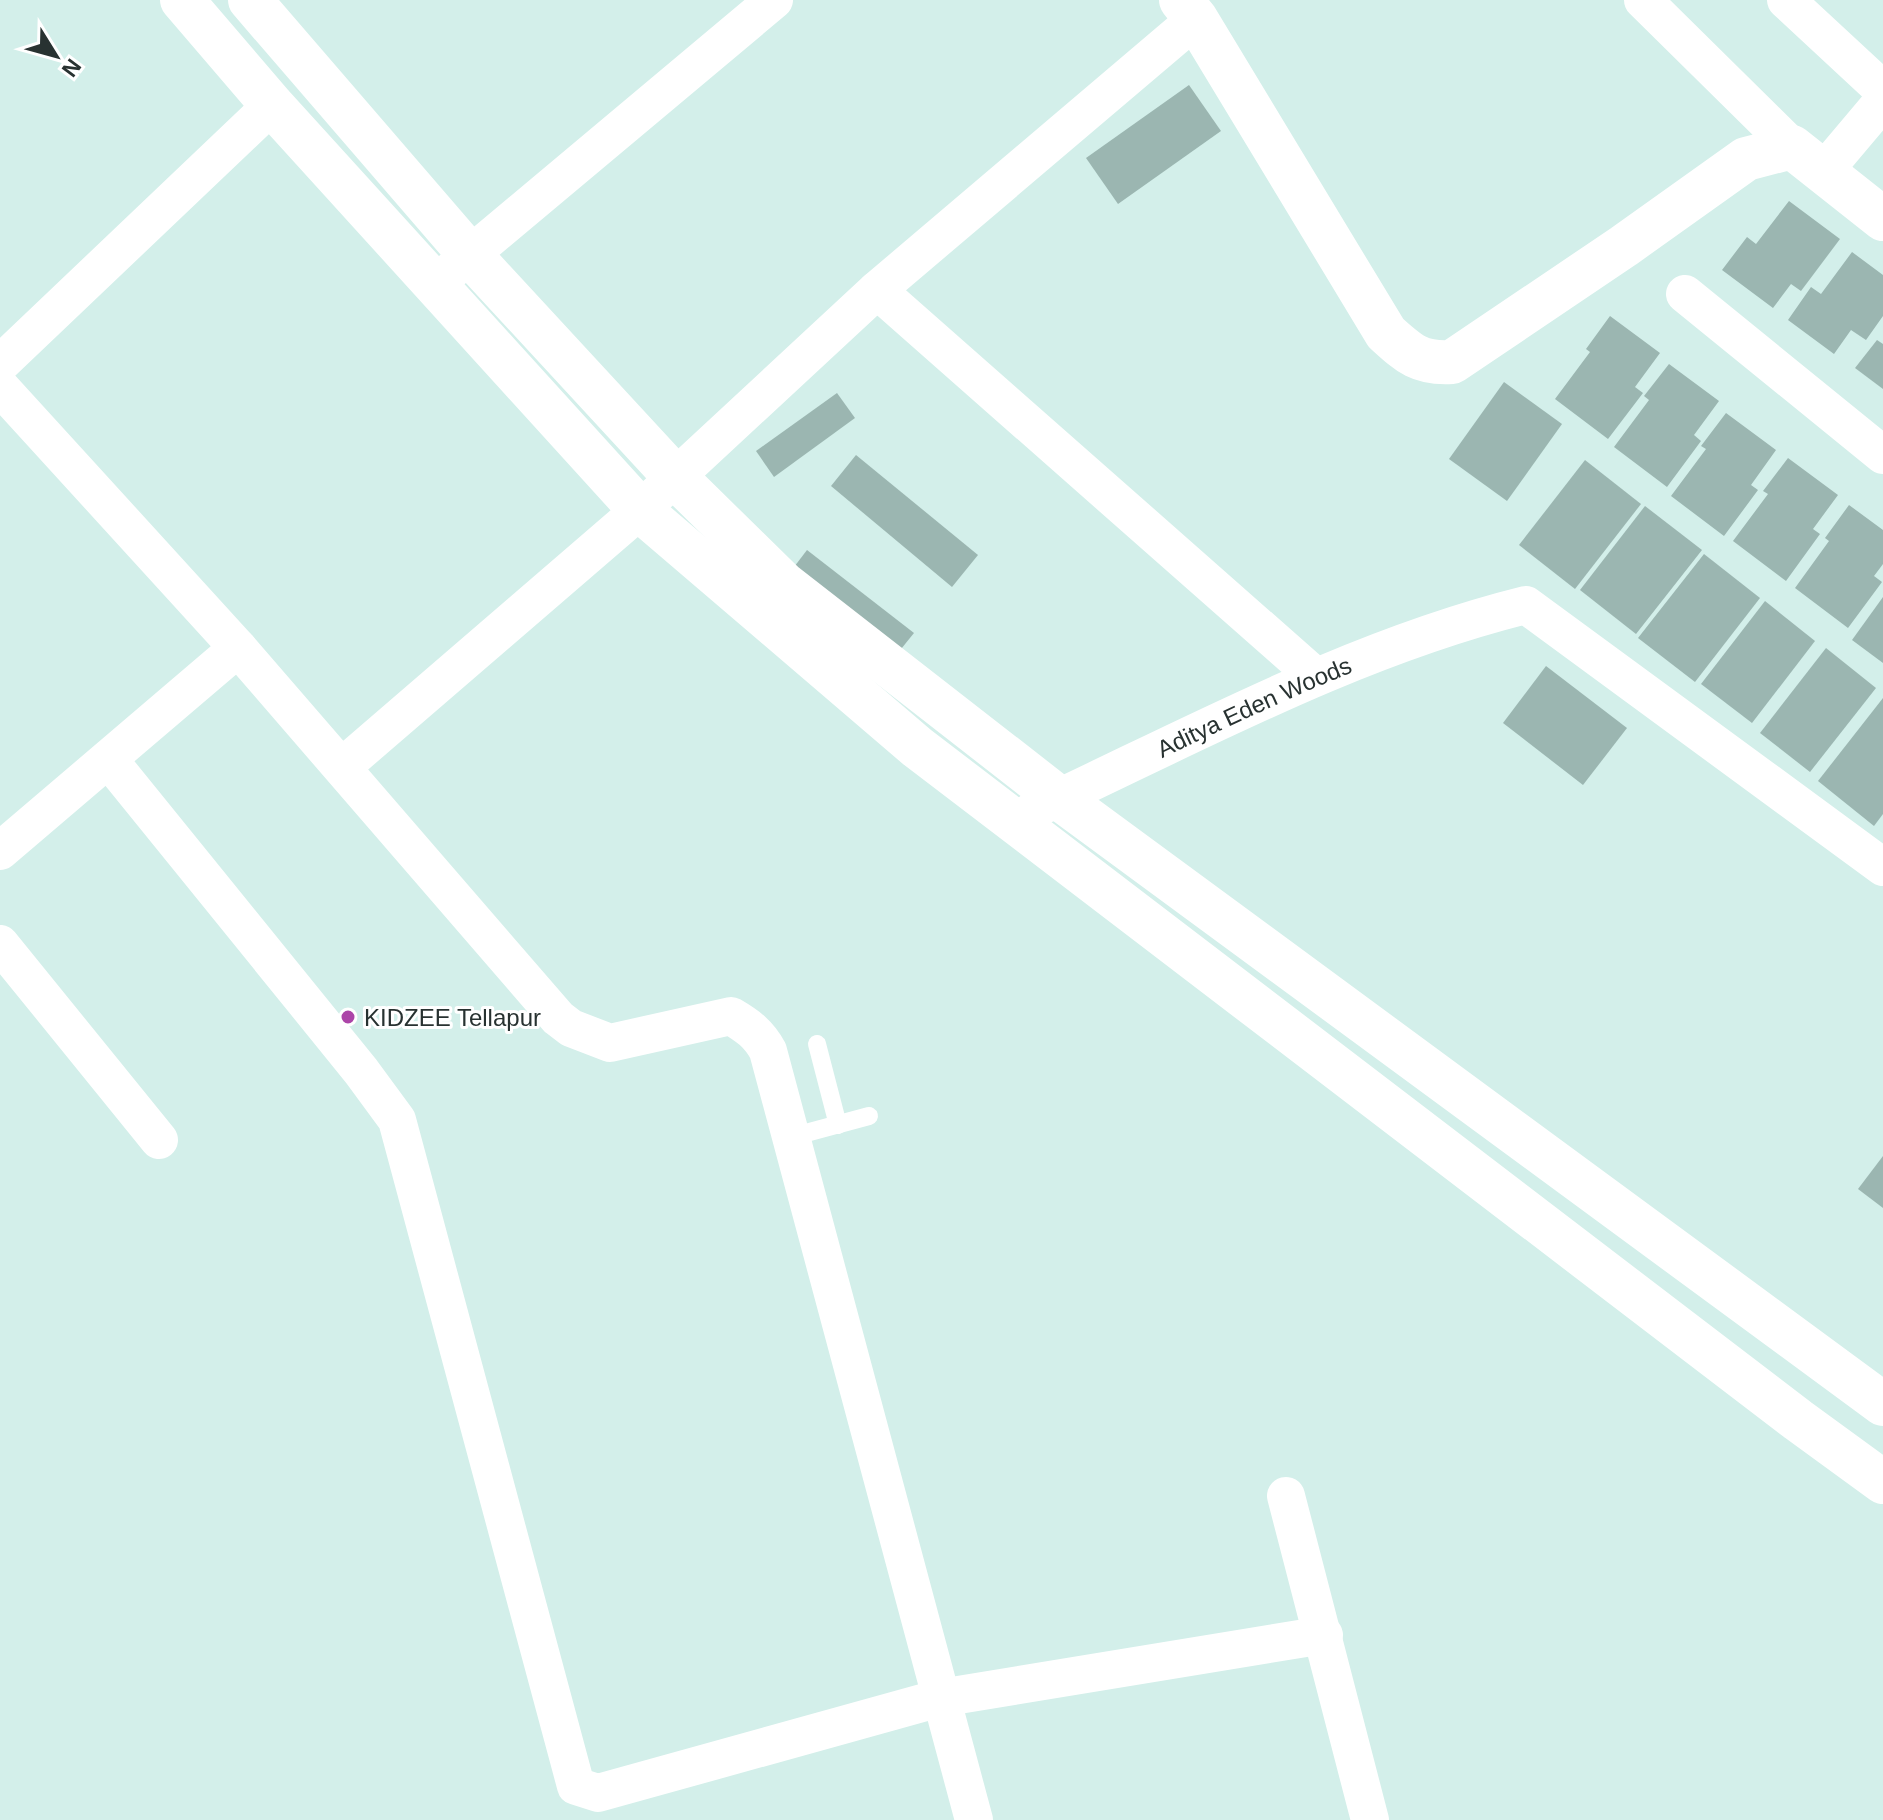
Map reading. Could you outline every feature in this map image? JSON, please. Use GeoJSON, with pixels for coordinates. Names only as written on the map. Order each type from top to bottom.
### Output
{"type":"FeatureCollection","features":[{"type":"Feature","properties":{"kind":"street"},"geometry":{"type":"LineString","coordinates":[[182,0],[272,105],[640,510],[917,747],[1785,1411],[1883,1482]]}},
{"type":"Feature","properties":{"kind":"street"},"geometry":{"type":"LineString","coordinates":[[250,0],[470,255],[675,477],[783,583],[1059,798],[1879,1393]]}},
{"type":"Feature","properties":{"kind":"street"},"geometry":{"type":"LineString","coordinates":[[434,285],[774,0]]}},
{"type":"Feature","properties":{"kind":"street"},"geometry":{"type":"LineString","coordinates":[[1643,0],[1808,159],[1883,219]]}},
{"type":"Feature","properties":{"kind":"street"},"geometry":{"type":"LineString","coordinates":[[1802,5],[1883,90]]}},
{"type":"Feature","properties":{"kind":"street"},"geometry":{"type":"LineString","coordinates":[[342,767],[640,510],[877,290],[1188,10],[1386,333],[1407,351],[1432,363],[1452,362],[1746,159],[1808,159],[1883,101]]}},
{"type":"Feature","properties":{"kind":"street"},"geometry":{"type":"LineString","coordinates":[[0,364],[272,105]]}},
{"type":"Feature","properties":{"kind":"street"},"geometry":{"type":"LineString","coordinates":[[877,290],[1316,677]]}},
{"type":"Feature","properties":{"kind":"street"},"geometry":{"type":"LineString","coordinates":[[1685,294],[1883,455]]}},
{"type":"Feature","properties":{"kind":"street"},"geometry":{"type":"LineString","coordinates":[[0,387],[238,648],[558,1018],[571,1028],[610,1043],[731,1016],[761,1038],[768,1051],[974,1820]]}},
{"type":"Feature","properties":{"kind":"street","name":"Aditya Eden Woods"},"geometry":{"type":"LineString","coordinates":[[1011,820],[1316,677],[1526,605],[1883,867]]}},
{"type":"Feature","properties":{"kind":"street"},"geometry":{"type":"LineString","coordinates":[[0,851],[238,648]]}},
{"type":"Feature","properties":{"kind":"street"},"geometry":{"type":"LineString","coordinates":[[109,760],[361,1071],[397,1120],[576,1786],[598,1793],[940,1698],[1324,1635]]}},
{"type":"Feature","properties":{"kind":"street"},"geometry":{"type":"LineString","coordinates":[[0,944],[159,1140]]}},
{"type":"Feature","properties":{"kind":"street"},"geometry":{"type":"LineString","coordinates":[[1286,1496],[1370,1820]]}},
{"type":"Feature","properties":{"kind":"lane"},"geometry":{"type":"LineString","coordinates":[[817,1044],[838,1125]]}},
{"type":"Feature","properties":{"kind":"lane"},"geometry":{"type":"LineString","coordinates":[[791,1137],[869,1116]]}},
{"type":"Feature","properties":{"kind":"building"},"geometry":{"type":"Polygon","coordinates":[[[1189,85],[1221,131],[1118,204],[1086,158],[1189,85]]]}},
{"type":"Feature","properties":{"kind":"building"},"geometry":{"type":"Polygon","coordinates":[[[1789,201],[1840,239],[1801,291],[1791,284],[1773,308],[1722,270],[1747,237],[1756,244],[1789,201]]]}},
{"type":"Feature","properties":{"kind":"building"},"geometry":{"type":"Polygon","coordinates":[[[1852,252],[1883,275],[1883,316],[1866,340],[1851,330],[1834,354],[1788,320],[1811,287],[1821,294],[1852,252]]]}},
{"type":"Feature","properties":{"kind":"building"},"geometry":{"type":"Polygon","coordinates":[[[1610,316],[1660,353],[1635,387],[1643,393],[1608,439],[1555,399],[1590,352],[1586,349],[1610,316]]]}},
{"type":"Feature","properties":{"kind":"building"},"geometry":{"type":"Polygon","coordinates":[[[1877,340],[1883,344],[1883,389],[1855,368],[1877,340]]]}},
{"type":"Feature","properties":{"kind":"building"},"geometry":{"type":"Polygon","coordinates":[[[1669,364],[1719,401],[1694,435],[1701,441],[1667,487],[1614,447],[1649,400],[1644,396],[1669,364]]]}},
{"type":"Feature","properties":{"kind":"building"},"geometry":{"type":"Polygon","coordinates":[[[1504,382],[1562,424],[1507,501],[1449,459],[1504,382]]]}},
{"type":"Feature","properties":{"kind":"building"},"geometry":{"type":"Polygon","coordinates":[[[837,393],[855,418],[774,477],[756,451],[837,393]]]}},
{"type":"Feature","properties":{"kind":"building"},"geometry":{"type":"Polygon","coordinates":[[[1726,413],[1776,450],[1751,485],[1758,490],[1724,536],[1671,496],[1706,449],[1701,446],[1726,413]]]}},
{"type":"Feature","properties":{"kind":"building"},"geometry":{"type":"Polygon","coordinates":[[[856,455],[978,555],[952,587],[831,486],[856,455]]]}},
{"type":"Feature","properties":{"kind":"building"},"geometry":{"type":"Polygon","coordinates":[[[1788,458],[1838,495],[1813,529],[1820,534],[1786,581],[1733,541],[1768,494],[1763,491],[1788,458]]]}},
{"type":"Feature","properties":{"kind":"building"},"geometry":{"type":"Polygon","coordinates":[[[1585,460],[1641,504],[1575,589],[1519,545],[1585,460]]]}},
{"type":"Feature","properties":{"kind":"building"},"geometry":{"type":"Polygon","coordinates":[[[1849,505],[1883,530],[1883,564],[1874,576],[1882,582],[1848,628],[1795,588],[1829,541],[1825,538],[1849,505]]]}},
{"type":"Feature","properties":{"kind":"building"},"geometry":{"type":"Polygon","coordinates":[[[1645,506],[1702,550],[1636,634],[1580,590],[1645,506]]]}},
{"type":"Feature","properties":{"kind":"building"},"geometry":{"type":"Polygon","coordinates":[[[807,550],[914,633],[897,654],[791,571],[807,550]]]}},
{"type":"Feature","properties":{"kind":"building"},"geometry":{"type":"Polygon","coordinates":[[[1704,554],[1760,598],[1695,682],[1638,638],[1704,554]]]}},
{"type":"Feature","properties":{"kind":"building"},"geometry":{"type":"Polygon","coordinates":[[[1883,597],[1883,663],[1852,640],[1883,597]]]}},
{"type":"Feature","properties":{"kind":"building"},"geometry":{"type":"Polygon","coordinates":[[[1765,601],[1815,641],[1752,723],[1701,684],[1765,601]]]}},
{"type":"Feature","properties":{"kind":"building"},"geometry":{"type":"Polygon","coordinates":[[[1826,648],[1876,688],[1810,772],[1760,733],[1826,648]]]}},
{"type":"Feature","properties":{"kind":"building"},"geometry":{"type":"Polygon","coordinates":[[[1546,666],[1627,728],[1583,785],[1503,723],[1546,666]]]}},
{"type":"Feature","properties":{"kind":"building"},"geometry":{"type":"Polygon","coordinates":[[[1883,698],[1883,814],[1874,826],[1818,781],[1883,698]]]}},
{"type":"Feature","properties":{"kind":"building"},"geometry":{"type":"Polygon","coordinates":[[[1883,1156],[1883,1208],[1858,1189],[1883,1156]]]}},
{"type":"Feature","properties":{"kind":"place","name":"KIDZEE Tellapur"},"geometry":{"type":"Point","coordinates":[348,1017]}}]}
